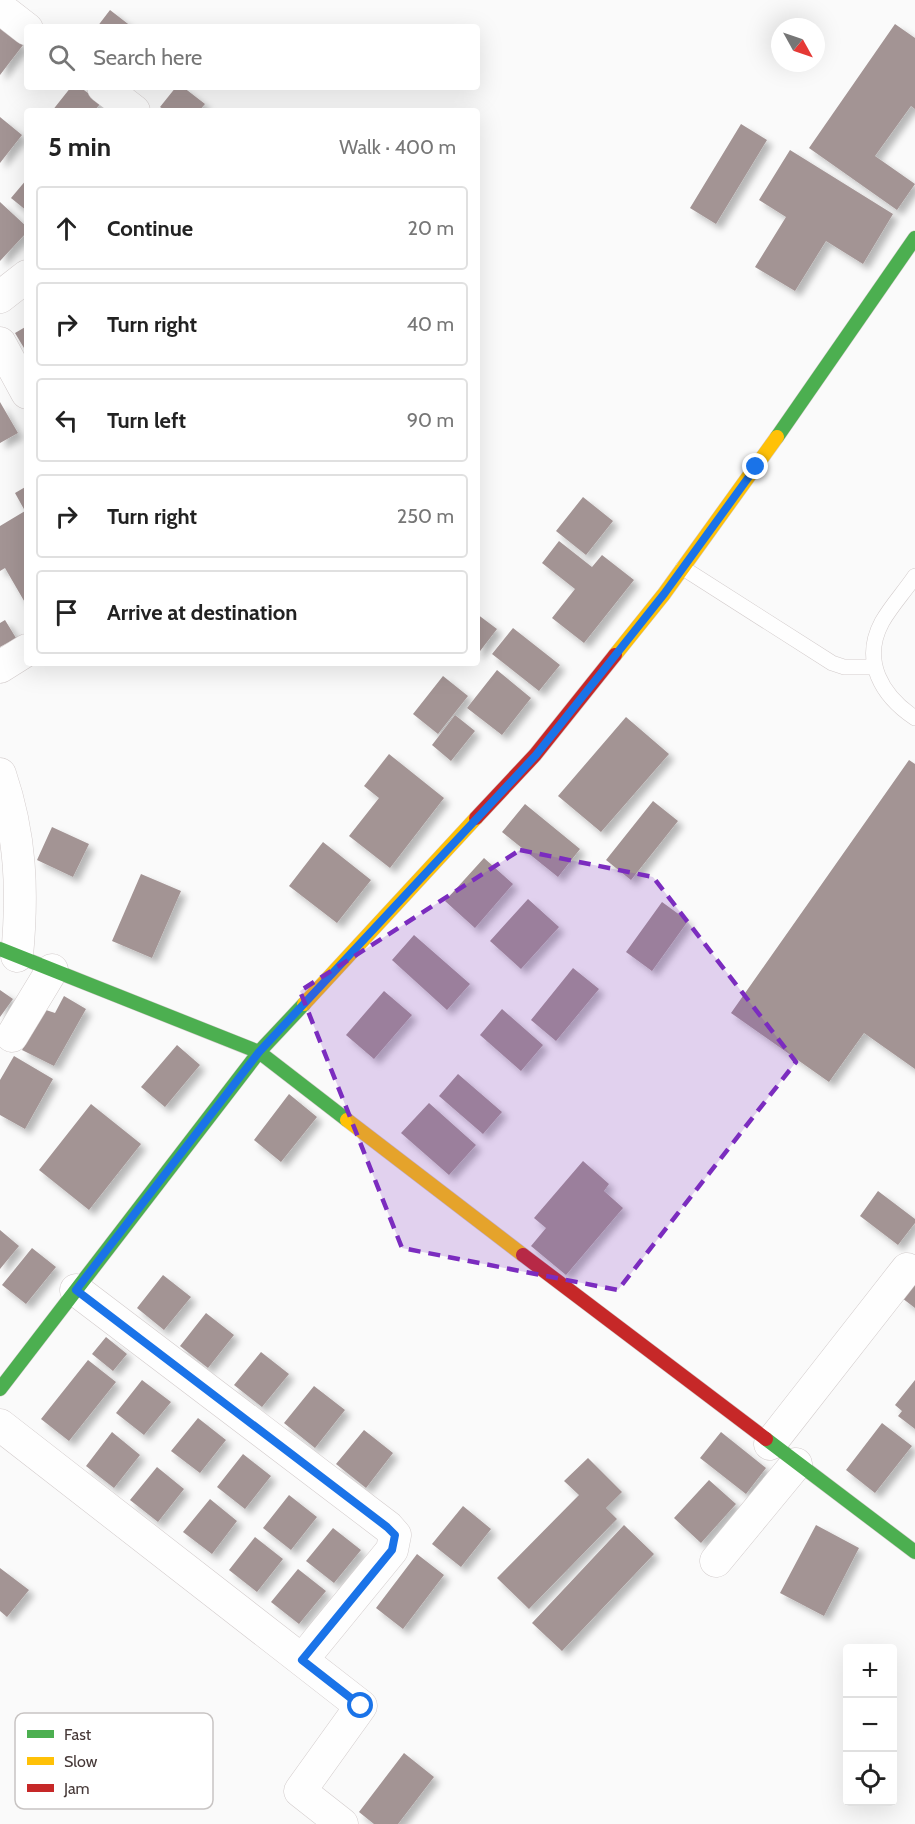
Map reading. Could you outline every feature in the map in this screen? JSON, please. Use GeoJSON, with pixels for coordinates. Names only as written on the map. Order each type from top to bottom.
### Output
{"type":"FeatureCollection","features":[{"type":"Feature","properties":{"kind":"street"},"geometry":{"type":"LineString","coordinates":[[0,8],[24,27]]}},
{"type":"Feature","properties":{"kind":"street"},"geometry":{"type":"LineString","coordinates":[[107,90],[130,108]]}},
{"type":"Feature","properties":{"kind":"street"},"geometry":{"type":"LineString","coordinates":[[0,1389],[259,1052],[536,755],[683,568],[915,238]]}},
{"type":"Feature","properties":{"kind":"street"},"geometry":{"type":"LineString","coordinates":[[0,297],[24,278]]}},
{"type":"Feature","properties":{"kind":"street"},"geometry":{"type":"LineString","coordinates":[[0,343],[24,387]]}},
{"type":"Feature","properties":{"kind":"street"},"geometry":{"type":"LineString","coordinates":[[0,667],[24,652]]}},
{"type":"Feature","properties":{"kind":"street"},"geometry":{"type":"LineString","coordinates":[[0,774],[17,836],[21,871],[20,919],[8,952],[259,1052],[796,1464],[915,1552]]}},
{"type":"Feature","properties":{"kind":"street"},"geometry":{"type":"LineString","coordinates":[[12,1035],[52,970]]}},
{"type":"Feature","properties":{"kind":"street"},"geometry":{"type":"LineString","coordinates":[[770,1444],[907,1269]]}},
{"type":"Feature","properties":{"kind":"street"},"geometry":{"type":"LineString","coordinates":[[76,1290],[204,1386],[395,1535],[392,1550],[302,1660]]}},
{"type":"Feature","properties":{"kind":"street"},"geometry":{"type":"LineString","coordinates":[[0,1425],[361,1706],[300,1791],[342,1824]]}},
{"type":"Feature","properties":{"kind":"street"},"geometry":{"type":"LineString","coordinates":[[716,1561],[796,1464]]}},
{"type":"Feature","properties":{"kind":"lane"},"geometry":{"type":"LineString","coordinates":[[683,568],[832,663],[844,667],[875,667]]}},
{"type":"Feature","properties":{"kind":"lane"},"geometry":{"type":"LineString","coordinates":[[915,576],[883,621],[874,652],[875,667],[882,684],[892,700],[915,718]]}},
{"type":"Feature","properties":{"kind":"highlighted area"},"geometry":{"type":"Polygon","coordinates":[[[520,850],[653,877],[796,1062],[618,1290],[402,1248],[300,991],[520,850]]]}},
{"type":"Feature","properties":{"kind":"building"},"geometry":{"type":"Polygon","coordinates":[[[110,10],[128,24],[99,24],[110,10]]]}},
{"type":"Feature","properties":{"kind":"building"},"geometry":{"type":"Polygon","coordinates":[[[895,24],[915,38],[915,109],[911,106],[875,156],[915,184],[897,210],[809,148],[895,24]]]}},
{"type":"Feature","properties":{"kind":"building"},"geometry":{"type":"Polygon","coordinates":[[[0,27],[23,45],[0,75],[0,27]]]}},
{"type":"Feature","properties":{"kind":"building"},"geometry":{"type":"Polygon","coordinates":[[[69,90],[84,90],[101,103],[97,108],[54,108],[69,90]]]}},
{"type":"Feature","properties":{"kind":"building"},"geometry":{"type":"Polygon","coordinates":[[[174,90],[187,90],[205,104],[202,108],[160,107],[174,90]]]}},
{"type":"Feature","properties":{"kind":"building"},"geometry":{"type":"Polygon","coordinates":[[[0,117],[22,135],[0,163],[0,117]]]}},
{"type":"Feature","properties":{"kind":"building"},"geometry":{"type":"Polygon","coordinates":[[[741,124],[767,140],[716,224],[690,208],[741,124]]]}},
{"type":"Feature","properties":{"kind":"building"},"geometry":{"type":"Polygon","coordinates":[[[790,150],[893,214],[863,264],[826,241],[795,291],[755,267],[786,217],[759,200],[790,150]]]}},
{"type":"Feature","properties":{"kind":"building"},"geometry":{"type":"Polygon","coordinates":[[[24,183],[24,209],[11,198],[24,183]]]}},
{"type":"Feature","properties":{"kind":"building"},"geometry":{"type":"Polygon","coordinates":[[[0,202],[24,224],[24,235],[0,261],[0,202]]]}},
{"type":"Feature","properties":{"kind":"building"},"geometry":{"type":"Polygon","coordinates":[[[24,328],[24,348],[15,333],[24,328]]]}},
{"type":"Feature","properties":{"kind":"building"},"geometry":{"type":"Polygon","coordinates":[[[0,402],[18,433],[0,443],[0,402]]]}},
{"type":"Feature","properties":{"kind":"building"},"geometry":{"type":"Polygon","coordinates":[[[24,488],[24,509],[15,493],[24,488]]]}},
{"type":"Feature","properties":{"kind":"building"},"geometry":{"type":"Polygon","coordinates":[[[583,497],[613,521],[586,555],[556,531],[583,497]]]}},
{"type":"Feature","properties":{"kind":"building"},"geometry":{"type":"Polygon","coordinates":[[[24,512],[24,601],[5,568],[0,571],[0,526],[24,512]]]}},
{"type":"Feature","properties":{"kind":"building"},"geometry":{"type":"Polygon","coordinates":[[[559,541],[592,567],[602,555],[634,580],[584,643],[552,618],[575,589],[542,563],[559,541]]]}},
{"type":"Feature","properties":{"kind":"building"},"geometry":{"type":"Polygon","coordinates":[[[480,616],[497,629],[480,651],[480,616]]]}},
{"type":"Feature","properties":{"kind":"building"},"geometry":{"type":"Polygon","coordinates":[[[5,620],[16,638],[0,647],[0,623],[5,620]]]}},
{"type":"Feature","properties":{"kind":"building"},"geometry":{"type":"Polygon","coordinates":[[[513,628],[560,665],[539,691],[492,654],[513,628]]]}},
{"type":"Feature","properties":{"kind":"building"},"geometry":{"type":"Polygon","coordinates":[[[497,670],[531,698],[502,735],[467,708],[497,670]]]}},
{"type":"Feature","properties":{"kind":"building"},"geometry":{"type":"Polygon","coordinates":[[[443,676],[468,696],[438,734],[413,714],[443,676]]]}},
{"type":"Feature","properties":{"kind":"building"},"geometry":{"type":"Polygon","coordinates":[[[455,715],[475,731],[451,761],[432,745],[455,715]]]}},
{"type":"Feature","properties":{"kind":"building"},"geometry":{"type":"Polygon","coordinates":[[[626,717],[669,754],[601,832],[558,796],[626,717]]]}},
{"type":"Feature","properties":{"kind":"building"},"geometry":{"type":"Polygon","coordinates":[[[389,754],[444,798],[390,868],[349,836],[379,798],[364,786],[389,754]]]}},
{"type":"Feature","properties":{"kind":"building"},"geometry":{"type":"Polygon","coordinates":[[[909,760],[915,764],[915,1069],[864,1033],[829,1082],[731,1013],[909,760]]]}},
{"type":"Feature","properties":{"kind":"building"},"geometry":{"type":"Polygon","coordinates":[[[653,801],[678,821],[631,880],[606,860],[653,801]]]}},
{"type":"Feature","properties":{"kind":"building"},"geometry":{"type":"Polygon","coordinates":[[[525,804],[580,849],[558,877],[502,832],[525,804]]]}},
{"type":"Feature","properties":{"kind":"building"},"geometry":{"type":"Polygon","coordinates":[[[52,827],[89,844],[73,877],[37,860],[52,827]]]}},
{"type":"Feature","properties":{"kind":"building"},"geometry":{"type":"Polygon","coordinates":[[[323,842],[371,880],[337,923],[289,886],[323,842]]]}},
{"type":"Feature","properties":{"kind":"building"},"geometry":{"type":"Polygon","coordinates":[[[484,858],[513,884],[475,928],[445,901],[484,858]]]}},
{"type":"Feature","properties":{"kind":"building"},"geometry":{"type":"Polygon","coordinates":[[[141,874],[181,891],[152,958],[112,941],[141,874]]]}},
{"type":"Feature","properties":{"kind":"building"},"geometry":{"type":"Polygon","coordinates":[[[528,899],[559,927],[521,969],[490,941],[528,899]]]}},
{"type":"Feature","properties":{"kind":"building"},"geometry":{"type":"Polygon","coordinates":[[[662,902],[688,921],[652,971],[626,952],[662,902]]]}},
{"type":"Feature","properties":{"kind":"building"},"geometry":{"type":"Polygon","coordinates":[[[414,935],[470,984],[447,1010],[392,960],[414,935]]]}},
{"type":"Feature","properties":{"kind":"building"},"geometry":{"type":"Polygon","coordinates":[[[573,968],[599,989],[556,1041],[531,1020],[573,968]]]}},
{"type":"Feature","properties":{"kind":"building"},"geometry":{"type":"Polygon","coordinates":[[[0,990],[13,999],[0,1017],[0,990]]]}},
{"type":"Feature","properties":{"kind":"building"},"geometry":{"type":"Polygon","coordinates":[[[384,991],[412,1015],[374,1059],[346,1035],[384,991]]]}},
{"type":"Feature","properties":{"kind":"building"},"geometry":{"type":"Polygon","coordinates":[[[64,996],[86,1009],[54,1066],[22,1050],[46,1010],[55,1013],[64,996]]]}},
{"type":"Feature","properties":{"kind":"building"},"geometry":{"type":"Polygon","coordinates":[[[502,1009],[543,1045],[521,1071],[480,1035],[502,1009]]]}},
{"type":"Feature","properties":{"kind":"building"},"geometry":{"type":"Polygon","coordinates":[[[177,1045],[200,1065],[165,1107],[141,1087],[177,1045]]]}},
{"type":"Feature","properties":{"kind":"building"},"geometry":{"type":"Polygon","coordinates":[[[14,1056],[53,1079],[25,1129],[0,1115],[0,1080],[14,1056]]]}},
{"type":"Feature","properties":{"kind":"building"},"geometry":{"type":"Polygon","coordinates":[[[458,1074],[502,1112],[483,1134],[439,1096],[458,1074]]]}},
{"type":"Feature","properties":{"kind":"building"},"geometry":{"type":"Polygon","coordinates":[[[289,1094],[317,1117],[281,1162],[254,1140],[289,1094]]]}},
{"type":"Feature","properties":{"kind":"building"},"geometry":{"type":"Polygon","coordinates":[[[429,1103],[476,1145],[449,1175],[401,1133],[429,1103]]]}},
{"type":"Feature","properties":{"kind":"building"},"geometry":{"type":"Polygon","coordinates":[[[91,1104],[141,1144],[89,1210],[39,1170],[91,1104]]]}},
{"type":"Feature","properties":{"kind":"building"},"geometry":{"type":"Polygon","coordinates":[[[583,1161],[609,1184],[604,1191],[623,1208],[566,1275],[531,1246],[546,1228],[534,1218],[583,1161]]]}},
{"type":"Feature","properties":{"kind":"building"},"geometry":{"type":"Polygon","coordinates":[[[878,1191],[915,1219],[915,1223],[898,1245],[860,1216],[878,1191]]]}},
{"type":"Feature","properties":{"kind":"building"},"geometry":{"type":"Polygon","coordinates":[[[0,1230],[19,1246],[0,1269],[0,1230]]]}},
{"type":"Feature","properties":{"kind":"building"},"geometry":{"type":"Polygon","coordinates":[[[32,1248],[56,1267],[26,1304],[2,1285],[32,1248]]]}},
{"type":"Feature","properties":{"kind":"building"},"geometry":{"type":"Polygon","coordinates":[[[163,1275],[191,1297],[164,1330],[137,1308],[163,1275]]]}},
{"type":"Feature","properties":{"kind":"building"},"geometry":{"type":"Polygon","coordinates":[[[915,1282],[915,1308],[902,1298],[915,1282]]]}},
{"type":"Feature","properties":{"kind":"building"},"geometry":{"type":"Polygon","coordinates":[[[206,1313],[234,1335],[208,1368],[180,1346],[206,1313]]]}},
{"type":"Feature","properties":{"kind":"building"},"geometry":{"type":"Polygon","coordinates":[[[106,1337],[127,1354],[113,1371],[92,1354],[106,1337]]]}},
{"type":"Feature","properties":{"kind":"building"},"geometry":{"type":"Polygon","coordinates":[[[261,1352],[289,1374],[262,1407],[234,1385],[261,1352]]]}},
{"type":"Feature","properties":{"kind":"building"},"geometry":{"type":"Polygon","coordinates":[[[88,1360],[116,1382],[69,1441],[41,1419],[88,1360]]]}},
{"type":"Feature","properties":{"kind":"building"},"geometry":{"type":"Polygon","coordinates":[[[142,1380],[171,1402],[144,1435],[116,1413],[142,1380]]]}},
{"type":"Feature","properties":{"kind":"building"},"geometry":{"type":"Polygon","coordinates":[[[915,1380],[915,1429],[898,1416],[902,1411],[895,1405],[915,1380]]]}},
{"type":"Feature","properties":{"kind":"building"},"geometry":{"type":"Polygon","coordinates":[[[314,1386],[345,1410],[315,1448],[284,1423],[314,1386]]]}},
{"type":"Feature","properties":{"kind":"building"},"geometry":{"type":"Polygon","coordinates":[[[198,1418],[226,1440],[200,1473],[171,1451],[198,1418]]]}},
{"type":"Feature","properties":{"kind":"building"},"geometry":{"type":"Polygon","coordinates":[[[882,1423],[912,1446],[875,1493],[846,1470],[882,1423]]]}},
{"type":"Feature","properties":{"kind":"building"},"geometry":{"type":"Polygon","coordinates":[[[364,1430],[393,1453],[366,1488],[336,1464],[364,1430]]]}},
{"type":"Feature","properties":{"kind":"building"},"geometry":{"type":"Polygon","coordinates":[[[112,1432],[140,1455],[114,1488],[86,1466],[112,1432]]]}},
{"type":"Feature","properties":{"kind":"building"},"geometry":{"type":"Polygon","coordinates":[[[721,1432],[766,1468],[746,1494],[700,1458],[721,1432]]]}},
{"type":"Feature","properties":{"kind":"building"},"geometry":{"type":"Polygon","coordinates":[[[243,1454],[271,1476],[245,1509],[217,1487],[243,1454]]]}},
{"type":"Feature","properties":{"kind":"building"},"geometry":{"type":"Polygon","coordinates":[[[588,1458],[622,1492],[606,1508],[617,1519],[529,1609],[497,1578],[579,1495],[564,1481],[588,1458]]]}},
{"type":"Feature","properties":{"kind":"building"},"geometry":{"type":"Polygon","coordinates":[[[157,1467],[184,1489],[158,1522],[130,1500],[157,1467]]]}},
{"type":"Feature","properties":{"kind":"building"},"geometry":{"type":"Polygon","coordinates":[[[709,1480],[736,1504],[701,1543],[674,1518],[709,1480]]]}},
{"type":"Feature","properties":{"kind":"building"},"geometry":{"type":"Polygon","coordinates":[[[289,1495],[317,1517],[291,1550],[263,1528],[289,1495]]]}},
{"type":"Feature","properties":{"kind":"building"},"geometry":{"type":"Polygon","coordinates":[[[210,1499],[237,1521],[212,1554],[183,1532],[210,1499]]]}},
{"type":"Feature","properties":{"kind":"building"},"geometry":{"type":"Polygon","coordinates":[[[463,1506],[491,1529],[461,1567],[432,1544],[463,1506]]]}},
{"type":"Feature","properties":{"kind":"building"},"geometry":{"type":"Polygon","coordinates":[[[624,1525],[654,1554],[562,1651],[532,1623],[624,1525]]]}},
{"type":"Feature","properties":{"kind":"building"},"geometry":{"type":"Polygon","coordinates":[[[816,1525],[859,1548],[824,1616],[780,1593],[816,1525]]]}},
{"type":"Feature","properties":{"kind":"building"},"geometry":{"type":"Polygon","coordinates":[[[333,1528],[361,1550],[334,1583],[306,1561],[333,1528]]]}},
{"type":"Feature","properties":{"kind":"building"},"geometry":{"type":"Polygon","coordinates":[[[255,1537],[283,1559],[257,1592],[229,1570],[255,1537]]]}},
{"type":"Feature","properties":{"kind":"building"},"geometry":{"type":"Polygon","coordinates":[[[417,1554],[444,1575],[403,1629],[376,1608],[417,1554]]]}},
{"type":"Feature","properties":{"kind":"building"},"geometry":{"type":"Polygon","coordinates":[[[0,1568],[29,1590],[7,1617],[0,1611],[0,1568]]]}},
{"type":"Feature","properties":{"kind":"building"},"geometry":{"type":"Polygon","coordinates":[[[298,1569],[326,1591],[299,1624],[271,1602],[298,1569]]]}},
{"type":"Feature","properties":{"kind":"building"},"geometry":{"type":"Polygon","coordinates":[[[404,1753],[434,1777],[398,1824],[374,1824],[359,1812],[404,1753]]]}},
{"type":"Feature","properties":{"kind":"traffic: fast"},"geometry":{"type":"LineString","coordinates":[[777,437],[915,238]]}},
{"type":"Feature","properties":{"kind":"traffic: fast"},"geometry":{"type":"LineString","coordinates":[[0,949],[259,1052],[347,1120]]}},
{"type":"Feature","properties":{"kind":"traffic: fast"},"geometry":{"type":"LineString","coordinates":[[0,1389],[259,1052],[304,1004]]}},
{"type":"Feature","properties":{"kind":"traffic: fast"},"geometry":{"type":"LineString","coordinates":[[766,1439],[915,1552]]}},
{"type":"Feature","properties":{"kind":"traffic: slow"},"geometry":{"type":"LineString","coordinates":[[615,655],[664,594],[777,437]]}},
{"type":"Feature","properties":{"kind":"traffic: slow"},"geometry":{"type":"LineString","coordinates":[[304,1004],[476,818]]}},
{"type":"Feature","properties":{"kind":"traffic: slow"},"geometry":{"type":"LineString","coordinates":[[347,1120],[523,1255]]}},
{"type":"Feature","properties":{"kind":"traffic: jam"},"geometry":{"type":"LineString","coordinates":[[476,818],[535,755],[615,655]]}},
{"type":"Feature","properties":{"kind":"traffic: jam"},"geometry":{"type":"LineString","coordinates":[[523,1255],[766,1439]]}},
{"type":"Feature","properties":{"kind":"route"},"geometry":{"type":"LineString","coordinates":[[361,1706],[302,1660],[392,1550],[395,1535],[76,1290],[259,1052],[536,755],[664,594],[756,467]]}}]}
